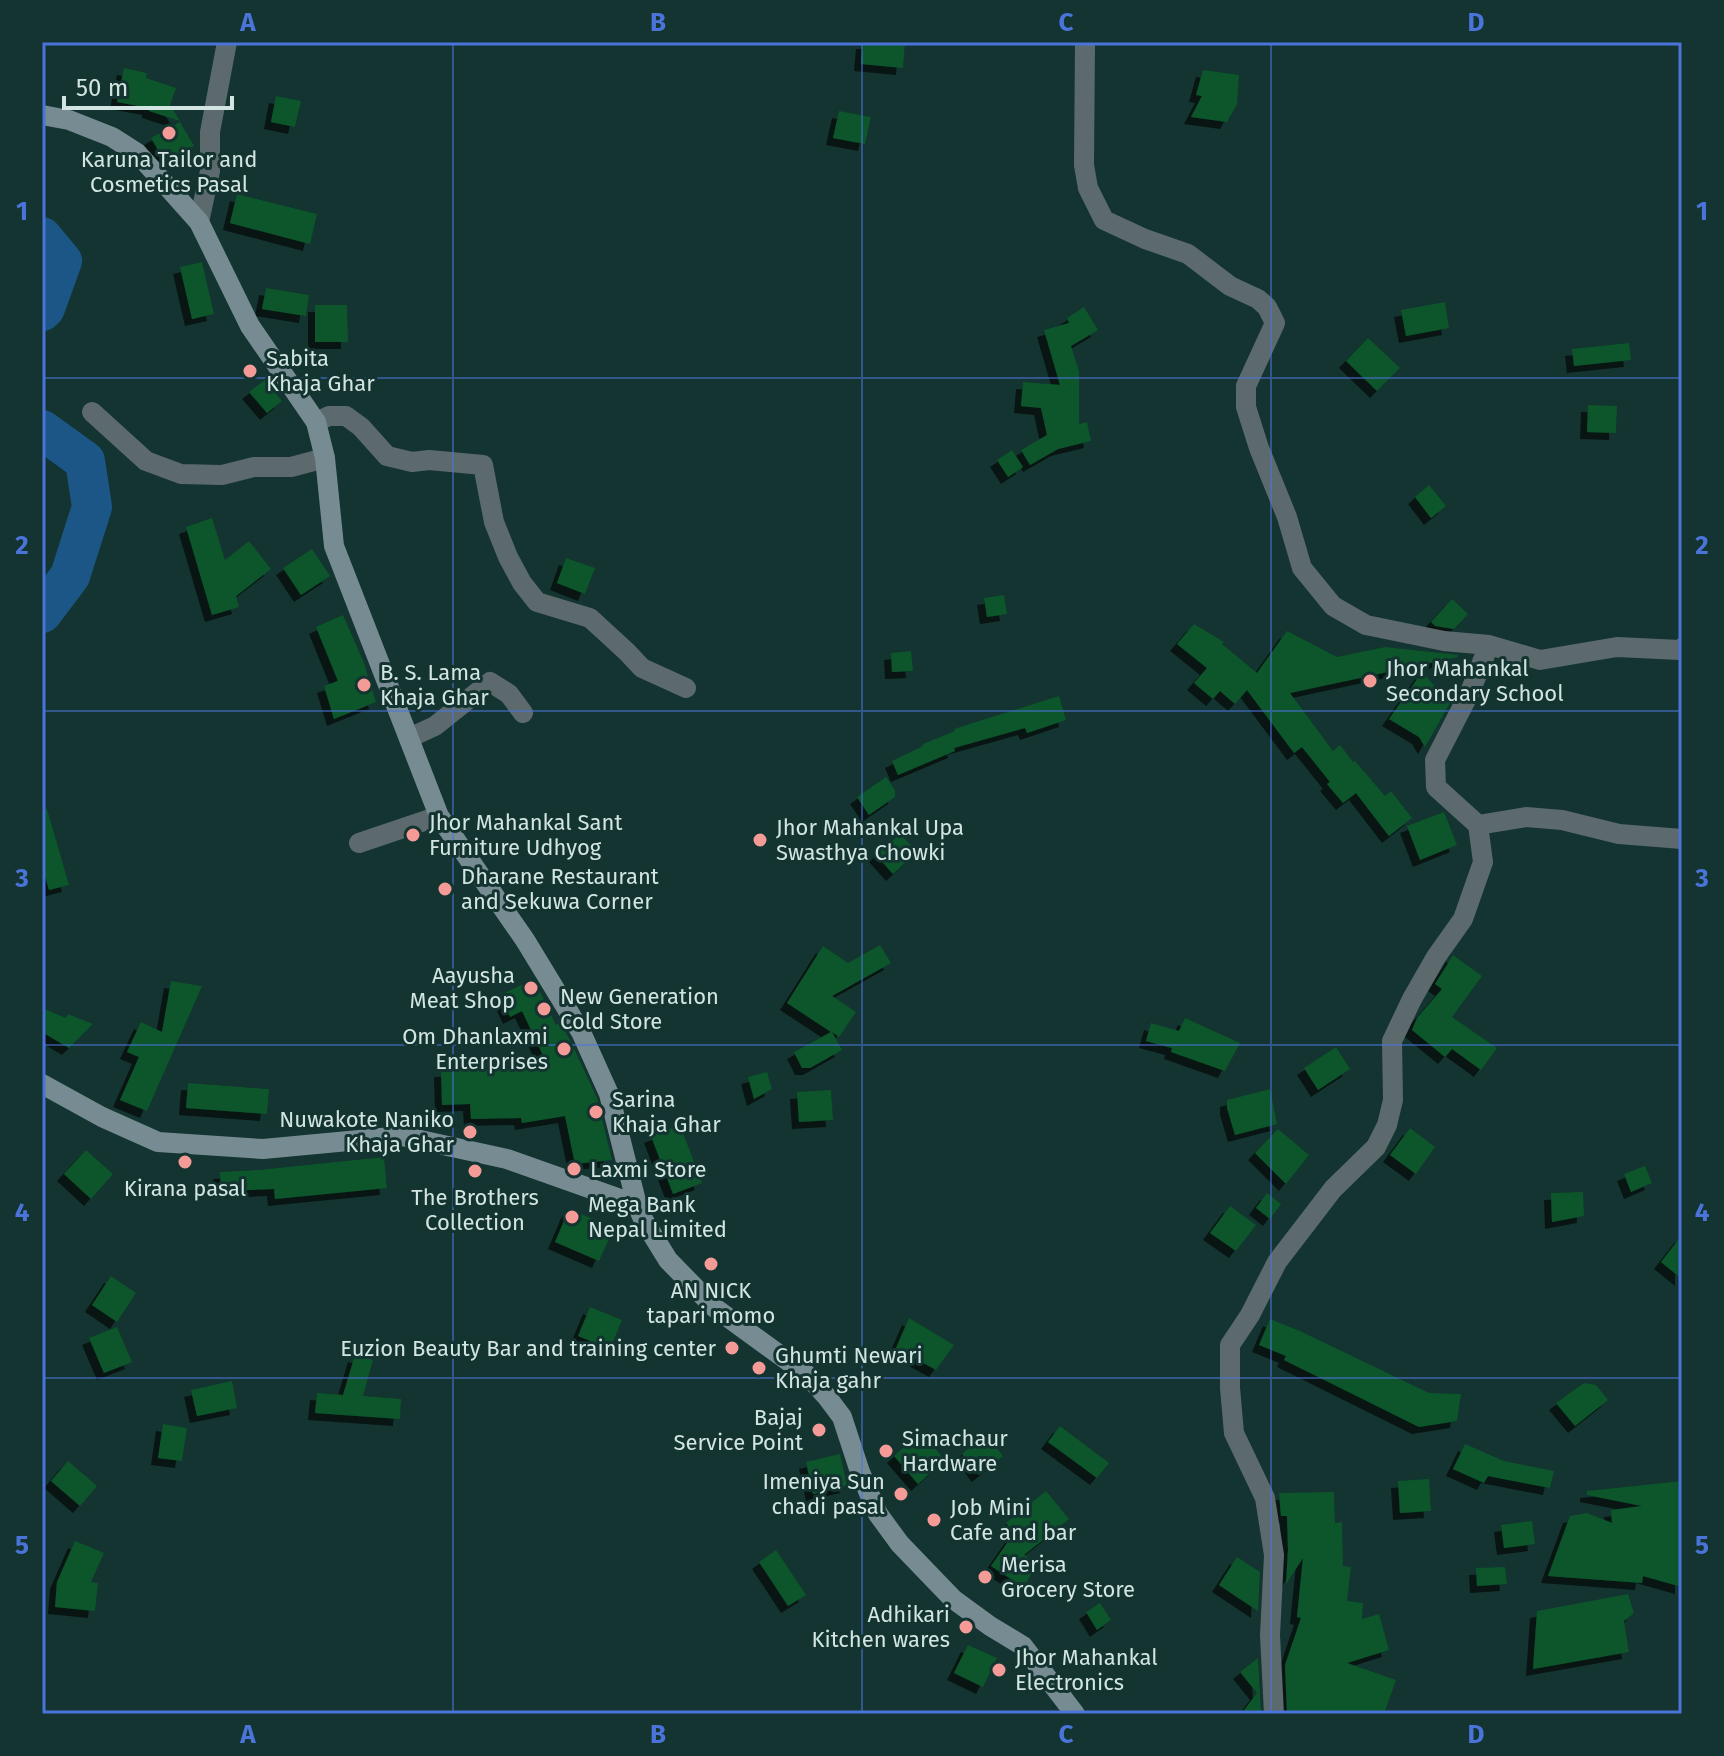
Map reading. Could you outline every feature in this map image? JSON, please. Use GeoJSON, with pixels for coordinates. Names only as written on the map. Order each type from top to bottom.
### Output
{"type":"FeatureCollection","features":[{"type":"Feature","properties":{"kind":"street"},"geometry":{"type":"LineString","coordinates":[[199,222],[210,171],[210,132],[227,42]]}},
{"type":"Feature","properties":{"kind":"street"},"geometry":{"type":"LineString","coordinates":[[1085,42],[1084,165],[1088,188],[1104,220],[1188,254],[1230,286],[1258,299],[1267,307],[1275,323],[1246,386],[1246,407],[1287,517],[1302,568],[1333,606],[1366,625],[1444,641],[1489,645],[1540,660],[1617,647],[1682,648]]}},
{"type":"Feature","properties":{"kind":"street"},"geometry":{"type":"LineString","coordinates":[[42,115],[69,120],[96,130],[137,153],[199,222],[250,326],[316,422],[325,458],[334,546],[439,816],[525,940],[581,1032],[609,1094],[637,1205],[668,1260],[715,1308],[806,1374],[827,1397],[842,1417],[878,1514],[900,1544],[953,1599],[1023,1646],[1075,1714]]}},
{"type":"Feature","properties":{"kind":"street"},"geometry":{"type":"LineString","coordinates":[[92,412],[146,461],[181,474],[222,475],[254,467],[291,467],[325,458]]}},
{"type":"Feature","properties":{"kind":"street"},"geometry":{"type":"LineString","coordinates":[[316,422],[329,416],[346,416],[361,427],[387,456],[412,462],[429,460],[483,465],[485,485],[499,534],[522,583],[537,602],[590,618],[642,668],[686,688]]}},
{"type":"Feature","properties":{"kind":"street"},"geometry":{"type":"LineString","coordinates":[[1274,1714],[1270,1635],[1274,1555],[1265,1498],[1234,1433],[1230,1345],[1250,1315],[1277,1262],[1333,1189],[1376,1147],[1387,1125],[1393,1100],[1392,1041],[1436,957],[1463,919],[1483,862],[1478,825],[1436,787],[1435,760],[1470,692],[1489,645]]}},
{"type":"Feature","properties":{"kind":"street"},"geometry":{"type":"LineString","coordinates":[[409,738],[435,726],[490,682],[509,694],[523,713]]}},
{"type":"Feature","properties":{"kind":"street"},"geometry":{"type":"LineString","coordinates":[[359,843],[439,816]]}},
{"type":"Feature","properties":{"kind":"street"},"geometry":{"type":"LineString","coordinates":[[1478,825],[1526,817],[1562,820],[1619,834],[1682,839]]}},
{"type":"Feature","properties":{"kind":"street"},"geometry":{"type":"LineString","coordinates":[[42,1084],[102,1117],[158,1142],[263,1149],[402,1136],[507,1159],[637,1205]]}},
{"type":"Feature","properties":{"kind":"building"},"geometry":{"type":"Polygon","coordinates":[[[863,42],[905,42],[903,68],[861,64],[863,42]]]}},
{"type":"Feature","properties":{"kind":"building"},"geometry":{"type":"Polygon","coordinates":[[[124,68],[147,73],[146,78],[176,88],[170,105],[180,121],[149,111],[149,108],[117,102],[124,68]]]}},
{"type":"Feature","properties":{"kind":"building"},"geometry":{"type":"Polygon","coordinates":[[[1203,70],[1239,75],[1237,104],[1227,122],[1191,117],[1202,96],[1196,95],[1203,70]]]}},
{"type":"Feature","properties":{"kind":"building"},"geometry":{"type":"Polygon","coordinates":[[[276,96],[301,101],[295,127],[271,122],[276,96]]]}},
{"type":"Feature","properties":{"kind":"building"},"geometry":{"type":"Polygon","coordinates":[[[839,111],[871,117],[865,144],[833,138],[839,111]]]}},
{"type":"Feature","properties":{"kind":"building"},"geometry":{"type":"Polygon","coordinates":[[[180,122],[194,146],[165,162],[151,138],[180,122]]]}},
{"type":"Feature","properties":{"kind":"building"},"geometry":{"type":"Polygon","coordinates":[[[237,194],[317,214],[310,244],[230,223],[237,194]]]}},
{"type":"Feature","properties":{"kind":"building"},"geometry":{"type":"Polygon","coordinates":[[[202,262],[214,314],[192,319],[180,267],[202,262]]]}},
{"type":"Feature","properties":{"kind":"building"},"geometry":{"type":"Polygon","coordinates":[[[266,288],[309,295],[306,316],[262,309],[266,288]]]}},
{"type":"Feature","properties":{"kind":"building"},"geometry":{"type":"Polygon","coordinates":[[[1445,302],[1449,328],[1406,336],[1401,310],[1445,302]]]}},
{"type":"Feature","properties":{"kind":"building"},"geometry":{"type":"Polygon","coordinates":[[[315,305],[347,305],[348,342],[315,342],[315,305]]]}},
{"type":"Feature","properties":{"kind":"building"},"geometry":{"type":"Polygon","coordinates":[[[1084,307],[1098,330],[1071,346],[1079,371],[1079,424],[1087,422],[1091,441],[1058,449],[1030,465],[1021,450],[1047,435],[1041,408],[1021,406],[1023,382],[1060,385],[1044,330],[1069,323],[1067,318],[1084,307]]]}},
{"type":"Feature","properties":{"kind":"building"},"geometry":{"type":"Polygon","coordinates":[[[1368,338],[1400,368],[1377,391],[1346,361],[1368,338]]]}},
{"type":"Feature","properties":{"kind":"building"},"geometry":{"type":"Polygon","coordinates":[[[1629,343],[1631,360],[1574,366],[1572,349],[1629,343]]]}},
{"type":"Feature","properties":{"kind":"building"},"geometry":{"type":"Polygon","coordinates":[[[265,380],[282,401],[267,413],[249,392],[265,380]]]}},
{"type":"Feature","properties":{"kind":"building"},"geometry":{"type":"Polygon","coordinates":[[[1588,405],[1617,406],[1616,433],[1587,432],[1588,405]]]}},
{"type":"Feature","properties":{"kind":"building"},"geometry":{"type":"Polygon","coordinates":[[[1012,450],[1023,467],[1008,477],[997,460],[1012,450]]]}},
{"type":"Feature","properties":{"kind":"building"},"geometry":{"type":"Polygon","coordinates":[[[1429,485],[1446,506],[1431,518],[1415,497],[1429,485]]]}},
{"type":"Feature","properties":{"kind":"building"},"geometry":{"type":"Polygon","coordinates":[[[212,518],[225,560],[249,541],[271,569],[236,596],[239,607],[212,615],[186,527],[212,518]]]}},
{"type":"Feature","properties":{"kind":"building"},"geometry":{"type":"Polygon","coordinates":[[[312,549],[330,576],[301,595],[283,568],[312,549]]]}},
{"type":"Feature","properties":{"kind":"building"},"geometry":{"type":"Polygon","coordinates":[[[566,558],[595,568],[585,594],[557,583],[566,558]]]}},
{"type":"Feature","properties":{"kind":"building"},"geometry":{"type":"Polygon","coordinates":[[[1004,595],[1007,614],[987,617],[984,598],[1004,595]]]}},
{"type":"Feature","properties":{"kind":"building"},"geometry":{"type":"Polygon","coordinates":[[[1452,599],[1468,614],[1454,629],[1435,626],[1431,622],[1452,599]]]}},
{"type":"Feature","properties":{"kind":"building"},"geometry":{"type":"Polygon","coordinates":[[[343,615],[364,663],[376,702],[334,719],[324,686],[338,681],[316,627],[343,615]]]}},
{"type":"Feature","properties":{"kind":"building"},"geometry":{"type":"Polygon","coordinates":[[[1194,624],[1224,642],[1222,644],[1257,673],[1287,631],[1337,657],[1385,647],[1458,655],[1290,693],[1333,751],[1340,745],[1385,796],[1391,791],[1412,818],[1389,836],[1356,793],[1343,803],[1302,747],[1294,753],[1247,690],[1235,704],[1220,691],[1213,699],[1194,683],[1207,668],[1177,644],[1194,624]]]}},
{"type":"Feature","properties":{"kind":"building"},"geometry":{"type":"Polygon","coordinates":[[[911,651],[913,671],[892,672],[891,653],[911,651]]]}},
{"type":"Feature","properties":{"kind":"building"},"geometry":{"type":"Polygon","coordinates":[[[1422,672],[1450,703],[1425,747],[1419,737],[1389,719],[1422,672]]]}},
{"type":"Feature","properties":{"kind":"building"},"geometry":{"type":"Polygon","coordinates":[[[1059,696],[1066,720],[1027,733],[1025,728],[954,748],[955,751],[898,775],[892,761],[923,744],[954,729],[1059,696]]]}},
{"type":"Feature","properties":{"kind":"building"},"geometry":{"type":"Polygon","coordinates":[[[886,777],[895,790],[895,797],[869,815],[857,797],[886,777]]]}},
{"type":"Feature","properties":{"kind":"building"},"geometry":{"type":"Polygon","coordinates":[[[42,809],[47,809],[69,885],[49,890],[42,866],[42,809]]]}},
{"type":"Feature","properties":{"kind":"building"},"geometry":{"type":"Polygon","coordinates":[[[1444,812],[1457,845],[1420,860],[1407,826],[1444,812]]]}},
{"type":"Feature","properties":{"kind":"building"},"geometry":{"type":"Polygon","coordinates":[[[900,834],[917,852],[893,874],[876,855],[900,834]]]}},
{"type":"Feature","properties":{"kind":"building"},"geometry":{"type":"Polygon","coordinates":[[[880,945],[891,963],[832,996],[856,1012],[839,1037],[832,1032],[842,1050],[810,1068],[802,1068],[794,1052],[831,1032],[787,1003],[823,946],[848,963],[880,945]]]}},
{"type":"Feature","properties":{"kind":"building"},"geometry":{"type":"Polygon","coordinates":[[[1453,955],[1482,976],[1452,1017],[1497,1048],[1481,1070],[1452,1049],[1445,1057],[1412,1030],[1417,1018],[1442,989],[1435,984],[1453,955]]]}},
{"type":"Feature","properties":{"kind":"building"},"geometry":{"type":"Polygon","coordinates":[[[534,979],[556,1025],[560,1023],[569,1038],[597,1098],[612,1160],[575,1164],[565,1116],[522,1123],[521,1118],[471,1119],[470,1104],[442,1105],[441,1070],[549,1068],[522,1011],[510,1017],[500,995],[534,979]]]}},
{"type":"Feature","properties":{"kind":"building"},"geometry":{"type":"Polygon","coordinates":[[[171,981],[202,986],[147,1111],[120,1100],[139,1057],[127,1052],[141,1022],[162,1032],[171,981]]]}},
{"type":"Feature","properties":{"kind":"building"},"geometry":{"type":"Polygon","coordinates":[[[42,1008],[93,1024],[69,1048],[42,1032],[42,1008]]]}},
{"type":"Feature","properties":{"kind":"building"},"geometry":{"type":"Polygon","coordinates":[[[1185,1018],[1240,1043],[1225,1071],[1171,1052],[1172,1048],[1146,1041],[1151,1023],[1179,1031],[1185,1018]]]}},
{"type":"Feature","properties":{"kind":"building"},"geometry":{"type":"Polygon","coordinates":[[[1336,1047],[1350,1069],[1318,1090],[1304,1068],[1336,1047]]]}},
{"type":"Feature","properties":{"kind":"building"},"geometry":{"type":"Polygon","coordinates":[[[767,1072],[772,1089],[754,1099],[748,1077],[767,1072]]]}},
{"type":"Feature","properties":{"kind":"building"},"geometry":{"type":"Polygon","coordinates":[[[188,1083],[269,1089],[267,1114],[186,1108],[188,1083]]]}},
{"type":"Feature","properties":{"kind":"building"},"geometry":{"type":"Polygon","coordinates":[[[1270,1089],[1277,1124],[1235,1135],[1227,1100],[1270,1089]]]}},
{"type":"Feature","properties":{"kind":"building"},"geometry":{"type":"Polygon","coordinates":[[[831,1090],[833,1120],[799,1122],[797,1092],[831,1090]]]}},
{"type":"Feature","properties":{"kind":"building"},"geometry":{"type":"Polygon","coordinates":[[[680,1125],[702,1183],[673,1194],[651,1136],[680,1125]]]}},
{"type":"Feature","properties":{"kind":"building"},"geometry":{"type":"Polygon","coordinates":[[[1410,1128],[1435,1147],[1416,1174],[1390,1155],[1410,1128]]]}},
{"type":"Feature","properties":{"kind":"building"},"geometry":{"type":"Polygon","coordinates":[[[1278,1129],[1309,1155],[1286,1184],[1255,1153],[1278,1129]]]}},
{"type":"Feature","properties":{"kind":"building"},"geometry":{"type":"Polygon","coordinates":[[[86,1150],[113,1174],[91,1199],[64,1174],[86,1150]]]}},
{"type":"Feature","properties":{"kind":"building"},"geometry":{"type":"Polygon","coordinates":[[[384,1157],[387,1188],[275,1199],[274,1189],[221,1191],[220,1172],[384,1157]]]}},
{"type":"Feature","properties":{"kind":"building"},"geometry":{"type":"Polygon","coordinates":[[[1645,1166],[1652,1183],[1631,1192],[1624,1174],[1645,1166]]]}},
{"type":"Feature","properties":{"kind":"building"},"geometry":{"type":"Polygon","coordinates":[[[1583,1192],[1584,1216],[1552,1222],[1551,1193],[1583,1192]]]}},
{"type":"Feature","properties":{"kind":"building"},"geometry":{"type":"Polygon","coordinates":[[[1267,1193],[1281,1204],[1270,1219],[1256,1208],[1267,1193]]]}},
{"type":"Feature","properties":{"kind":"building"},"geometry":{"type":"Polygon","coordinates":[[[1230,1206],[1256,1225],[1236,1251],[1210,1233],[1230,1206]]]}},
{"type":"Feature","properties":{"kind":"building"},"geometry":{"type":"Polygon","coordinates":[[[569,1209],[614,1228],[599,1261],[555,1242],[569,1209]]]}},
{"type":"Feature","properties":{"kind":"building"},"geometry":{"type":"Polygon","coordinates":[[[1682,1235],[1682,1279],[1661,1262],[1682,1235]]]}},
{"type":"Feature","properties":{"kind":"building"},"geometry":{"type":"Polygon","coordinates":[[[111,1276],[136,1293],[117,1322],[92,1305],[111,1276]]]}},
{"type":"Feature","properties":{"kind":"building"},"geometry":{"type":"Polygon","coordinates":[[[590,1307],[622,1320],[610,1349],[578,1336],[590,1307]]]}},
{"type":"Feature","properties":{"kind":"building"},"geometry":{"type":"Polygon","coordinates":[[[909,1318],[954,1345],[936,1370],[896,1348],[909,1318]]]}},
{"type":"Feature","properties":{"kind":"building"},"geometry":{"type":"Polygon","coordinates":[[[1270,1319],[1429,1393],[1461,1394],[1457,1421],[1419,1427],[1284,1360],[1286,1356],[1259,1345],[1270,1319]]]}},
{"type":"Feature","properties":{"kind":"building"},"geometry":{"type":"Polygon","coordinates":[[[117,1327],[132,1362],[104,1373],[89,1338],[117,1327]]]}},
{"type":"Feature","properties":{"kind":"building"},"geometry":{"type":"Polygon","coordinates":[[[355,1355],[373,1360],[363,1396],[401,1399],[400,1419],[315,1413],[317,1393],[343,1395],[355,1355]]]}},
{"type":"Feature","properties":{"kind":"building"},"geometry":{"type":"Polygon","coordinates":[[[232,1381],[237,1408],[197,1416],[191,1390],[232,1381]]]}},
{"type":"Feature","properties":{"kind":"building"},"geometry":{"type":"Polygon","coordinates":[[[1584,1383],[1596,1385],[1608,1400],[1575,1426],[1556,1403],[1584,1383]]]}},
{"type":"Feature","properties":{"kind":"building"},"geometry":{"type":"Polygon","coordinates":[[[163,1424],[187,1428],[182,1461],[158,1458],[163,1424]]]}},
{"type":"Feature","properties":{"kind":"building"},"geometry":{"type":"Polygon","coordinates":[[[1060,1426],[1109,1463],[1097,1478],[1048,1442],[1060,1426]]]}},
{"type":"Feature","properties":{"kind":"building"},"geometry":{"type":"Polygon","coordinates":[[[921,1432],[945,1460],[918,1484],[894,1456],[921,1432]]]}},
{"type":"Feature","properties":{"kind":"building"},"geometry":{"type":"Polygon","coordinates":[[[985,1434],[1003,1456],[979,1475],[962,1454],[985,1434]]]}},
{"type":"Feature","properties":{"kind":"building"},"geometry":{"type":"Polygon","coordinates":[[[1465,1444],[1504,1461],[1554,1471],[1550,1488],[1488,1476],[1484,1483],[1453,1469],[1465,1444]]]}},
{"type":"Feature","properties":{"kind":"building"},"geometry":{"type":"Polygon","coordinates":[[[840,1454],[847,1486],[813,1494],[806,1462],[840,1454]]]}},
{"type":"Feature","properties":{"kind":"building"},"geometry":{"type":"Polygon","coordinates":[[[68,1461],[97,1486],[80,1506],[51,1481],[68,1461]]]}},
{"type":"Feature","properties":{"kind":"building"},"geometry":{"type":"Polygon","coordinates":[[[1429,1479],[1431,1511],[1400,1513],[1398,1481],[1429,1479]]]}},
{"type":"Feature","properties":{"kind":"building"},"geometry":{"type":"Polygon","coordinates":[[[1682,1481],[1682,1587],[1643,1576],[1642,1583],[1548,1576],[1570,1516],[1587,1513],[1612,1523],[1611,1510],[1642,1506],[1587,1495],[1587,1491],[1682,1481]]]}},
{"type":"Feature","properties":{"kind":"building"},"geometry":{"type":"Polygon","coordinates":[[[1046,1491],[1069,1519],[1024,1555],[1038,1564],[1023,1587],[991,1566],[1014,1533],[1006,1523],[1046,1491]]]}},
{"type":"Feature","properties":{"kind":"building"},"geometry":{"type":"Polygon","coordinates":[[[1334,1492],[1335,1523],[1342,1522],[1343,1566],[1351,1567],[1347,1601],[1363,1603],[1362,1619],[1379,1614],[1389,1650],[1347,1663],[1396,1680],[1384,1714],[1287,1714],[1285,1665],[1301,1618],[1297,1617],[1303,1558],[1286,1584],[1287,1516],[1281,1516],[1279,1493],[1334,1492]]]}},
{"type":"Feature","properties":{"kind":"building"},"geometry":{"type":"Polygon","coordinates":[[[1532,1521],[1535,1544],[1504,1548],[1501,1525],[1532,1521]]]}},
{"type":"Feature","properties":{"kind":"building"},"geometry":{"type":"Polygon","coordinates":[[[75,1541],[104,1553],[91,1582],[98,1583],[95,1611],[55,1607],[57,1582],[75,1541]]]}},
{"type":"Feature","properties":{"kind":"building"},"geometry":{"type":"Polygon","coordinates":[[[776,1550],[806,1595],[788,1606],[759,1562],[776,1550]]]}},
{"type":"Feature","properties":{"kind":"building"},"geometry":{"type":"Polygon","coordinates":[[[1237,1557],[1260,1572],[1258,1611],[1219,1585],[1237,1557]]]}},
{"type":"Feature","properties":{"kind":"building"},"geometry":{"type":"Polygon","coordinates":[[[1505,1567],[1507,1584],[1477,1586],[1476,1568],[1505,1567]]]}},
{"type":"Feature","properties":{"kind":"building"},"geometry":{"type":"Polygon","coordinates":[[[1628,1594],[1634,1613],[1624,1621],[1629,1652],[1533,1669],[1537,1611],[1628,1594]]]}},
{"type":"Feature","properties":{"kind":"building"},"geometry":{"type":"Polygon","coordinates":[[[1100,1603],[1111,1620],[1097,1630],[1086,1612],[1100,1603]]]}},
{"type":"Feature","properties":{"kind":"building"},"geometry":{"type":"Polygon","coordinates":[[[968,1645],[997,1658],[983,1687],[954,1673],[968,1645]]]}},
{"type":"Feature","properties":{"kind":"building"},"geometry":{"type":"Polygon","coordinates":[[[1258,1658],[1261,1714],[1241,1714],[1257,1693],[1240,1672],[1258,1658]]]}},
{"type":"Feature","properties":{"kind":"waterway"},"geometry":{"type":"LineString","coordinates":[[42,237],[62,261],[42,311]]}},
{"type":"Feature","properties":{"kind":"waterway"},"geometry":{"type":"LineString","coordinates":[[42,430],[85,461],[92,507],[70,576],[42,613]]}},
{"type":"Feature","properties":{"kind":"place","name":"Karuna Tailor and Cosmetics Pasal"},"geometry":{"type":"Point","coordinates":[169,133]}},
{"type":"Feature","properties":{"kind":"place","name":"Sabita Khaja Ghar"},"geometry":{"type":"Point","coordinates":[250,371]}},
{"type":"Feature","properties":{"kind":"place","name":"Jhor Mahankal Secondary School"},"geometry":{"type":"Point","coordinates":[1370,681]}},
{"type":"Feature","properties":{"kind":"place","name":"B. S. Lama Khaja Ghar"},"geometry":{"type":"Point","coordinates":[364,685]}},
{"type":"Feature","properties":{"kind":"place","name":"Jhor Mahankal Sant Furniture Udhyog"},"geometry":{"type":"Point","coordinates":[413,835]}},
{"type":"Feature","properties":{"kind":"place","name":"Jhor Mahankal Upa Swasthya Chowki"},"geometry":{"type":"Point","coordinates":[760,840]}},
{"type":"Feature","properties":{"kind":"place","name":"Dharane Restaurant and Sekuwa Corner"},"geometry":{"type":"Point","coordinates":[445,889]}},
{"type":"Feature","properties":{"kind":"place","name":"Aayusha Meat Shop"},"geometry":{"type":"Point","coordinates":[531,988]}},
{"type":"Feature","properties":{"kind":"place","name":"New Generation Cold Store"},"geometry":{"type":"Point","coordinates":[544,1009]}},
{"type":"Feature","properties":{"kind":"place","name":"Om Dhanlaxmi Enterprises"},"geometry":{"type":"Point","coordinates":[564,1049]}},
{"type":"Feature","properties":{"kind":"place","name":"Sarina Khaja Ghar"},"geometry":{"type":"Point","coordinates":[596,1112]}},
{"type":"Feature","properties":{"kind":"place","name":"Nuwakote Naniko Khaja Ghar"},"geometry":{"type":"Point","coordinates":[470,1132]}},
{"type":"Feature","properties":{"kind":"place","name":"Kirana pasal"},"geometry":{"type":"Point","coordinates":[185,1162]}},
{"type":"Feature","properties":{"kind":"place","name":"Laxmi Store"},"geometry":{"type":"Point","coordinates":[574,1169]}},
{"type":"Feature","properties":{"kind":"place","name":"The Brothers Collection"},"geometry":{"type":"Point","coordinates":[475,1171]}},
{"type":"Feature","properties":{"kind":"place","name":"Mega Bank Nepal Limited"},"geometry":{"type":"Point","coordinates":[572,1217]}},
{"type":"Feature","properties":{"kind":"place","name":"AN NICK tapari momo"},"geometry":{"type":"Point","coordinates":[711,1264]}},
{"type":"Feature","properties":{"kind":"place","name":"Euzion Beauty Bar and training center"},"geometry":{"type":"Point","coordinates":[732,1348]}},
{"type":"Feature","properties":{"kind":"place","name":"Ghumti Newari Khaja gahr"},"geometry":{"type":"Point","coordinates":[759,1368]}},
{"type":"Feature","properties":{"kind":"place","name":"Bajaj Service Point"},"geometry":{"type":"Point","coordinates":[819,1430]}},
{"type":"Feature","properties":{"kind":"place","name":"Simachaur Hardware"},"geometry":{"type":"Point","coordinates":[886,1451]}},
{"type":"Feature","properties":{"kind":"place","name":"Imeniya Sun chadi pasal"},"geometry":{"type":"Point","coordinates":[901,1494]}},
{"type":"Feature","properties":{"kind":"place","name":"Job Mini Cafe and bar"},"geometry":{"type":"Point","coordinates":[934,1520]}},
{"type":"Feature","properties":{"kind":"place","name":"Merisa Grocery Store"},"geometry":{"type":"Point","coordinates":[985,1577]}},
{"type":"Feature","properties":{"kind":"place","name":"Adhikari Kitchen wares"},"geometry":{"type":"Point","coordinates":[966,1627]}},
{"type":"Feature","properties":{"kind":"place","name":"Jhor Mahankal Electronics"},"geometry":{"type":"Point","coordinates":[999,1670]}}]}
